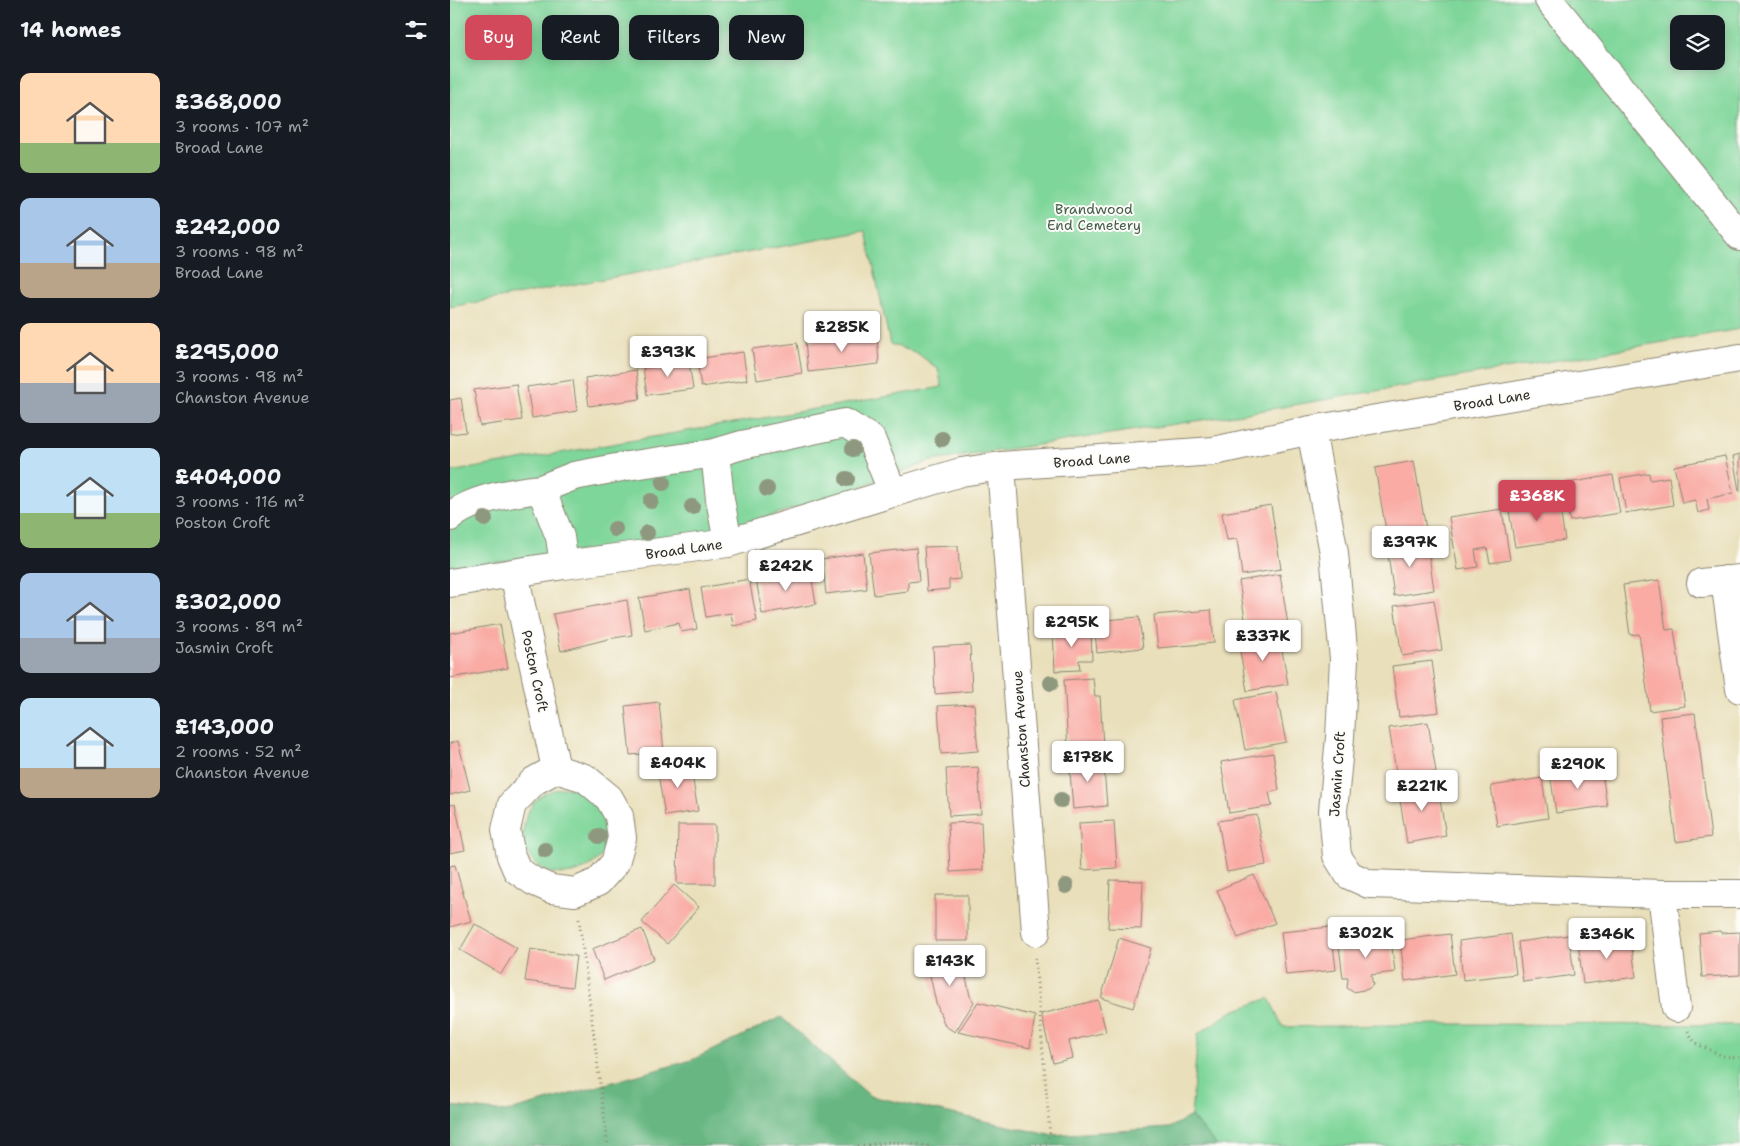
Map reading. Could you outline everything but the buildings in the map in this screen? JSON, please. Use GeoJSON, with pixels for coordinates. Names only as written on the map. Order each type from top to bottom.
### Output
{"type":"FeatureCollection","features":[{"type":"Feature","properties":{"kind":"street"},"geometry":{"type":"LineString","coordinates":[[1549,0],[1740,236]]}},
{"type":"Feature","properties":{"kind":"street","name":"Broad Lane"},"geometry":{"type":"LineString","coordinates":[[450,583],[564,565],[728,543],[961,472],[1002,466],[1214,451],[1311,430],[1740,358]]}},
{"type":"Feature","properties":{"kind":"street"},"geometry":{"type":"LineString","coordinates":[[450,517],[459,509],[512,492],[541,489],[574,476],[715,453],[742,444],[845,423],[871,439],[893,493]]}},
{"type":"Feature","properties":{"kind":"street","name":"Jasmin Croft"},"geometry":{"type":"LineString","coordinates":[[1311,430],[1334,552],[1344,659],[1340,737],[1333,811],[1337,856],[1349,875],[1369,884],[1662,894],[1740,894]]}},
{"type":"Feature","properties":{"kind":"street"},"geometry":{"type":"LineString","coordinates":[[715,453],[728,543]]}},
{"type":"Feature","properties":{"kind":"street","name":"Chanston Avenue"},"geometry":{"type":"LineString","coordinates":[[1002,466],[1036,932]]}},
{"type":"Feature","properties":{"kind":"street"},"geometry":{"type":"LineString","coordinates":[[541,489],[560,537],[564,565]]}},
{"type":"Feature","properties":{"kind":"street","name":"Poston Croft"},"geometry":{"type":"LineString","coordinates":[[514,573],[556,770]]}},
{"type":"Feature","properties":{"kind":"street"},"geometry":{"type":"LineString","coordinates":[[1722,580],[1740,689]]}},
{"type":"Feature","properties":{"kind":"street"},"geometry":{"type":"LineString","coordinates":[[556,770],[585,778],[609,798],[619,816],[622,838],[615,864],[598,882],[575,892],[551,889],[533,881],[517,870],[511,856],[506,830],[512,804],[534,781],[556,770]]}},
{"type":"Feature","properties":{"kind":"street"},"geometry":{"type":"LineString","coordinates":[[1662,894],[1676,1008]]}},
{"type":"Feature","properties":{"kind":"path"},"geometry":{"type":"LineString","coordinates":[[575,892],[608,1146]]}},
{"type":"Feature","properties":{"kind":"path"},"geometry":{"type":"LineString","coordinates":[[1036,932],[1035,964],[1050,1135],[1043,1145]]}},
{"type":"Feature","properties":{"kind":"path"},"geometry":{"type":"LineString","coordinates":[[1676,1008],[1694,1043],[1723,1056],[1740,1058]]}},
{"type":"Feature","properties":{"kind":"path"},"geometry":{"type":"LineString","coordinates":[[858,1146],[889,1142],[932,1146]]}},
{"type":"Feature","properties":{"kind":"path"},"geometry":{"type":"LineString","coordinates":[[1031,1146],[1051,1146]]}},
{"type":"Feature","properties":{"kind":"green space","name":"Brandwood End Cemetery"},"geometry":{"type":"Polygon","coordinates":[[[450,0],[1740,0],[1740,329],[1235,415],[931,461],[823,500],[705,535],[450,568],[450,472],[942,387],[938,369],[917,353],[890,344],[866,231],[450,307],[450,0]]]}},
{"type":"Feature","properties":{"kind":"green space"},"geometry":{"type":"Polygon","coordinates":[[[563,788],[578,789],[607,813],[610,830],[608,845],[601,856],[592,864],[568,874],[555,873],[543,869],[533,861],[527,852],[523,837],[526,817],[533,804],[544,794],[563,788]]]}},
{"type":"Feature","properties":{"kind":"green space"},"geometry":{"type":"Polygon","coordinates":[[[1269,998],[1283,1027],[1441,1024],[1740,1025],[1740,1146],[1217,1146],[1191,1116],[1198,1034],[1231,1012],[1269,998]]]}},
{"type":"Feature","properties":{"kind":"green space"},"geometry":{"type":"Polygon","coordinates":[[[781,1017],[870,1096],[1050,1135],[1169,1128],[1191,1116],[1217,1146],[450,1146],[450,1106],[506,1112],[692,1060],[781,1017]]]}}]}
